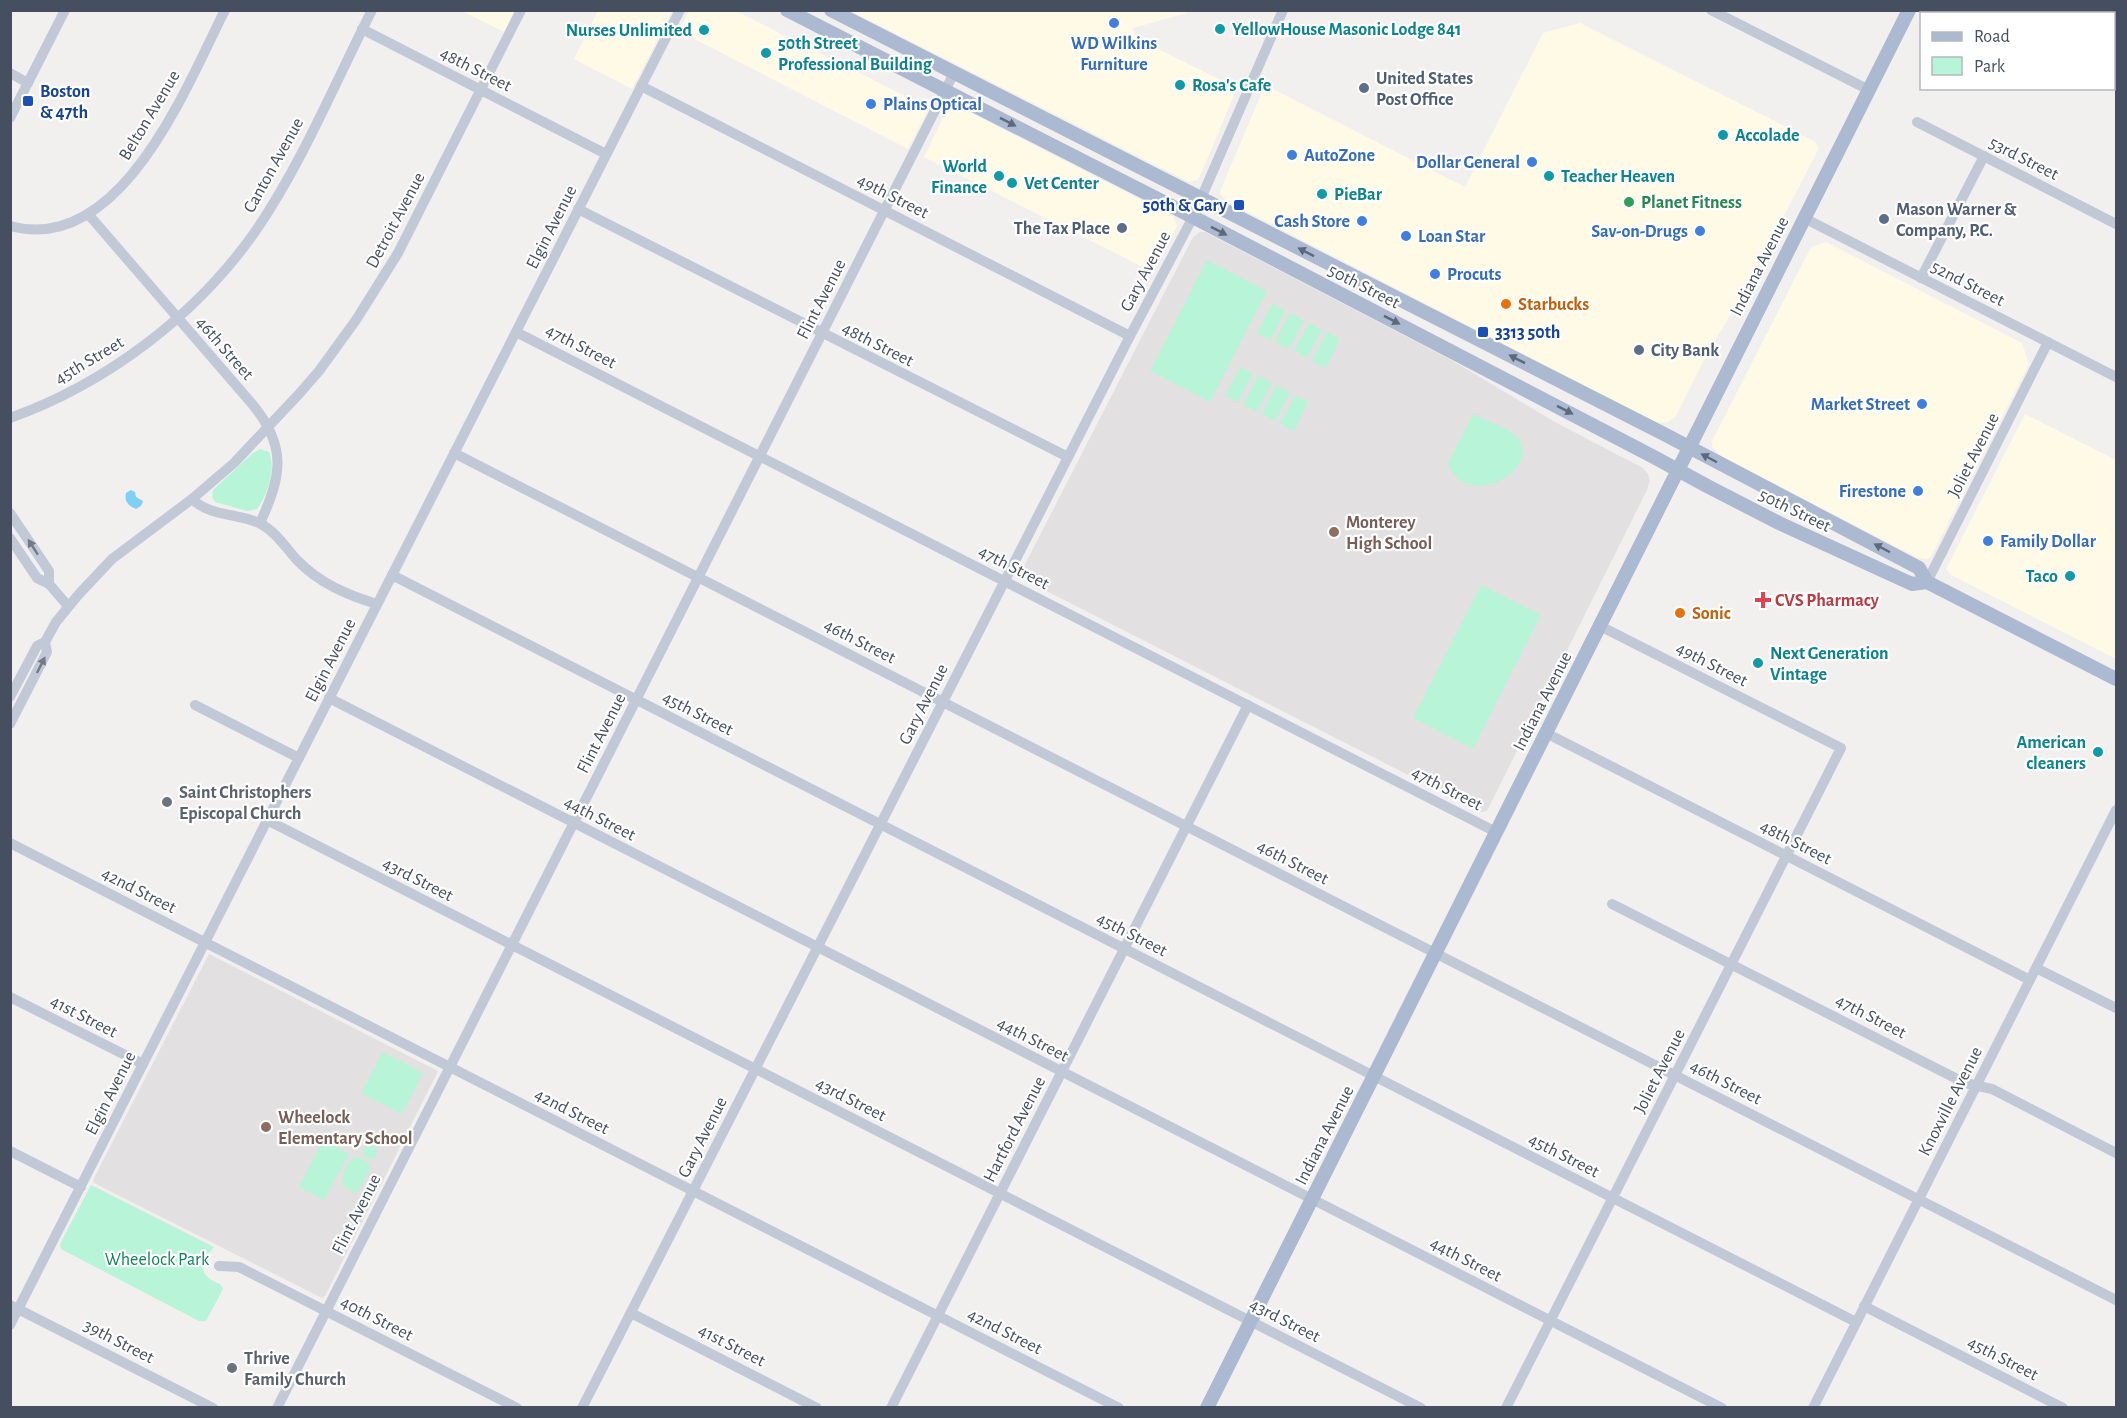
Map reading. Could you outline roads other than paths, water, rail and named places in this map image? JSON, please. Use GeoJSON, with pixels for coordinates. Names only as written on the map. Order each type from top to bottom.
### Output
{"type":"FeatureCollection","features":[{"type":"Feature","properties":{"kind":"main road","name":"50th Street"},"geometry":{"type":"LineString","coordinates":[[787,10],[1193,217],[1779,523],[1911,584],[1927,582]]}},
{"type":"Feature","properties":{"kind":"main road","name":"50th Street"},"geometry":{"type":"LineString","coordinates":[[831,10],[1689,448],[1919,568],[1927,582],[2116,678]]}},
{"type":"Feature","properties":{"kind":"main road","name":"Indiana Avenue"},"geometry":{"type":"LineString","coordinates":[[1207,1407],[1437,954],[1909,10]]}},
{"type":"Feature","properties":{"kind":"street"},"geometry":{"type":"LineString","coordinates":[[10,118],[65,10]]}},
{"type":"Feature","properties":{"kind":"street","name":"Belton Avenue"},"geometry":{"type":"LineString","coordinates":[[10,226],[37,231],[65,226],[89,215],[123,185],[149,152],[178,103],[225,10]]}},
{"type":"Feature","properties":{"kind":"street","name":"Canton Avenue"},"geometry":{"type":"LineString","coordinates":[[177,318],[219,276],[257,229],[298,159],[372,10]]}},
{"type":"Feature","properties":{"kind":"street","name":"Detroit Avenue"},"geometry":{"type":"LineString","coordinates":[[269,427],[319,371],[378,288],[521,10]]}},
{"type":"Feature","properties":{"kind":"street","name":"Elgin Avenue"},"geometry":{"type":"LineString","coordinates":[[10,1325],[15,1307],[81,1186],[680,10]]}},
{"type":"Feature","properties":{"kind":"street","name":"Gary Avenue"},"geometry":{"type":"LineString","coordinates":[[582,1407],[1193,217],[1283,10]]}},
{"type":"Feature","properties":{"kind":"street"},"geometry":{"type":"LineString","coordinates":[[1711,10],[1869,90]]}},
{"type":"Feature","properties":{"kind":"street","name":"48th Street"},"geometry":{"type":"LineString","coordinates":[[362,29],[606,154]]}},
{"type":"Feature","properties":{"kind":"street","name":"Flint Avenue"},"geometry":{"type":"LineString","coordinates":[[277,1407],[954,73]]}},
{"type":"Feature","properties":{"kind":"street"},"geometry":{"type":"LineString","coordinates":[[10,74],[28,82]]}},
{"type":"Feature","properties":{"kind":"street","name":"49th Street"},"geometry":{"type":"LineString","coordinates":[[641,86],[1130,336]]}},
{"type":"Feature","properties":{"kind":"street","name":"53rd Street"},"geometry":{"type":"LineString","coordinates":[[1917,122],[2116,224]]}},
{"type":"Feature","properties":{"kind":"street"},"geometry":{"type":"LineString","coordinates":[[1921,278],[1984,156]]}},
{"type":"Feature","properties":{"kind":"street","name":"48th Street"},"geometry":{"type":"LineString","coordinates":[[578,209],[1068,458]]}},
{"type":"Feature","properties":{"kind":"street","name":"46th Street"},"geometry":{"type":"LineString","coordinates":[[89,215],[253,405],[269,427],[277,449],[278,474],[270,501],[260,523]]}},
{"type":"Feature","properties":{"kind":"street","name":"52nd Street"},"geometry":{"type":"LineString","coordinates":[[1804,218],[2116,377]]}},
{"type":"Feature","properties":{"kind":"street","name":"45th Street"},"geometry":{"type":"LineString","coordinates":[[10,418],[47,403],[105,372],[177,318]]}},
{"type":"Feature","properties":{"kind":"street","name":"47th Street"},"geometry":{"type":"LineString","coordinates":[[516,332],[1496,832]]}},
{"type":"Feature","properties":{"kind":"street","name":"Joliet Avenue"},"geometry":{"type":"LineString","coordinates":[[1927,582],[2048,342]]}},
{"type":"Feature","properties":{"kind":"street"},"geometry":{"type":"LineString","coordinates":[[10,697],[37,646],[45,642],[68,606],[112,559],[192,499],[234,463],[269,427]]}},
{"type":"Feature","properties":{"kind":"street","name":"46th Street"},"geometry":{"type":"LineString","coordinates":[[454,453],[2116,1300]]}},
{"type":"Feature","properties":{"kind":"street"},"geometry":{"type":"LineString","coordinates":[[192,499],[206,508],[260,523],[273,533],[311,573],[341,591],[377,604]]}},
{"type":"Feature","properties":{"kind":"street"},"geometry":{"type":"LineString","coordinates":[[10,513],[49,570],[49,584]]}},
{"type":"Feature","properties":{"kind":"street"},"geometry":{"type":"LineString","coordinates":[[10,538],[37,578],[49,584],[68,606]]}},
{"type":"Feature","properties":{"kind":"street","name":"45th Street"},"geometry":{"type":"LineString","coordinates":[[392,575],[1856,1322]]}},
{"type":"Feature","properties":{"kind":"street","name":"49th Street"},"geometry":{"type":"LineString","coordinates":[[1600,626],[1841,748]]}},
{"type":"Feature","properties":{"kind":"street"},"geometry":{"type":"LineString","coordinates":[[10,724],[47,652],[45,642]]}},
{"type":"Feature","properties":{"kind":"street"},"geometry":{"type":"LineString","coordinates":[[17,684],[28,690]]}},
{"type":"Feature","properties":{"kind":"street","name":"44th Street"},"geometry":{"type":"LineString","coordinates":[[329,698],[1722,1407]]}},
{"type":"Feature","properties":{"kind":"street"},"geometry":{"type":"LineString","coordinates":[[195,705],[299,758]]}},
{"type":"Feature","properties":{"kind":"street","name":"Hartford Avenue"},"geometry":{"type":"LineString","coordinates":[[891,1407],[1248,705]]}},
{"type":"Feature","properties":{"kind":"street","name":"48th Street"},"geometry":{"type":"LineString","coordinates":[[1546,733],[2030,980]]}},
{"type":"Feature","properties":{"kind":"street","name":"Joliet Avenue"},"geometry":{"type":"LineString","coordinates":[[1506,1407],[1841,748]]}},
{"type":"Feature","properties":{"kind":"street","name":"Knoxville Avenue"},"geometry":{"type":"LineString","coordinates":[[1813,1407],[2116,810]]}},
{"type":"Feature","properties":{"kind":"street","name":"43rd Street"},"geometry":{"type":"LineString","coordinates":[[267,820],[1421,1407]]}},
{"type":"Feature","properties":{"kind":"street","name":"42nd Street"},"geometry":{"type":"LineString","coordinates":[[10,843],[1119,1407]]}},
{"type":"Feature","properties":{"kind":"street","name":"47th Street"},"geometry":{"type":"LineString","coordinates":[[1612,904],[1965,1083],[1992,1089],[2116,1153]]}},
{"type":"Feature","properties":{"kind":"street"},"geometry":{"type":"LineString","coordinates":[[2036,968],[2116,1008]]}},
{"type":"Feature","properties":{"kind":"street","name":"41st Street"},"geometry":{"type":"LineString","coordinates":[[10,997],[143,1065]]}},
{"type":"Feature","properties":{"kind":"street"},"geometry":{"type":"LineString","coordinates":[[10,1151],[81,1186]]}},
{"type":"Feature","properties":{"kind":"street","name":"40th Street"},"geometry":{"type":"LineString","coordinates":[[219,1266],[239,1267],[517,1407]]}},
{"type":"Feature","properties":{"kind":"street","name":"45th Street"},"geometry":{"type":"LineString","coordinates":[[1864,1306],[2063,1407]]}},
{"type":"Feature","properties":{"kind":"street","name":"39th Street"},"geometry":{"type":"LineString","coordinates":[[15,1307],[213,1407]]}},
{"type":"Feature","properties":{"kind":"street","name":"41st Street"},"geometry":{"type":"LineString","coordinates":[[631,1313],[818,1407]]}},
{"type":"Feature","properties":{"kind":"water"},"geometry":{"type":"Polygon","coordinates":[[[131,490],[143,501],[136,509],[126,501],[126,493],[131,490]]]}},
{"type":"Feature","properties":{"kind":"place","name":"WD Wilkins Furniture"},"geometry":{"type":"Point","coordinates":[1114,23]}},
{"type":"Feature","properties":{"kind":"place","name":"YellowHouse Masonic Lodge 841"},"geometry":{"type":"Point","coordinates":[1220,29]}},
{"type":"Feature","properties":{"kind":"place","name":"Nurses Unlimited"},"geometry":{"type":"Point","coordinates":[704,30]}},
{"type":"Feature","properties":{"kind":"place","name":"50th Street Professional Building"},"geometry":{"type":"Point","coordinates":[766,53]}},
{"type":"Feature","properties":{"kind":"place","name":"Rosa's Cafe"},"geometry":{"type":"Point","coordinates":[1180,85]}},
{"type":"Feature","properties":{"kind":"place","name":"United States Post Office"},"geometry":{"type":"Point","coordinates":[1364,88]}},
{"type":"Feature","properties":{"kind":"place","name":"Boston & 47th"},"geometry":{"type":"Point","coordinates":[28,101]}},
{"type":"Feature","properties":{"kind":"place","name":"Plains Optical"},"geometry":{"type":"Point","coordinates":[871,104]}},
{"type":"Feature","properties":{"kind":"place","name":"Accolade"},"geometry":{"type":"Point","coordinates":[1723,135]}},
{"type":"Feature","properties":{"kind":"place","name":"AutoZone"},"geometry":{"type":"Point","coordinates":[1292,155]}},
{"type":"Feature","properties":{"kind":"place","name":"Dollar General"},"geometry":{"type":"Point","coordinates":[1532,162]}},
{"type":"Feature","properties":{"kind":"place","name":"World Finance"},"geometry":{"type":"Point","coordinates":[999,176]}},
{"type":"Feature","properties":{"kind":"place","name":"Teacher Heaven"},"geometry":{"type":"Point","coordinates":[1549,176]}},
{"type":"Feature","properties":{"kind":"place","name":"Vet Center"},"geometry":{"type":"Point","coordinates":[1012,183]}},
{"type":"Feature","properties":{"kind":"place","name":"PieBar"},"geometry":{"type":"Point","coordinates":[1322,194]}},
{"type":"Feature","properties":{"kind":"place","name":"Planet Fitness"},"geometry":{"type":"Point","coordinates":[1629,202]}},
{"type":"Feature","properties":{"kind":"place","name":"50th & Gary"},"geometry":{"type":"Point","coordinates":[1239,205]}},
{"type":"Feature","properties":{"kind":"place","name":"Mason Warner & Company, P.C."},"geometry":{"type":"Point","coordinates":[1884,219]}},
{"type":"Feature","properties":{"kind":"place","name":"Cash Store"},"geometry":{"type":"Point","coordinates":[1362,221]}},
{"type":"Feature","properties":{"kind":"place","name":"The Tax Place"},"geometry":{"type":"Point","coordinates":[1122,228]}},
{"type":"Feature","properties":{"kind":"place","name":"Sav-on-Drugs"},"geometry":{"type":"Point","coordinates":[1700,231]}},
{"type":"Feature","properties":{"kind":"place","name":"Loan Star"},"geometry":{"type":"Point","coordinates":[1406,236]}},
{"type":"Feature","properties":{"kind":"place","name":"Procuts"},"geometry":{"type":"Point","coordinates":[1435,274]}},
{"type":"Feature","properties":{"kind":"place","name":"Starbucks"},"geometry":{"type":"Point","coordinates":[1506,304]}},
{"type":"Feature","properties":{"kind":"place","name":"3313 50th"},"geometry":{"type":"Point","coordinates":[1483,332]}},
{"type":"Feature","properties":{"kind":"place","name":"City Bank"},"geometry":{"type":"Point","coordinates":[1639,350]}},
{"type":"Feature","properties":{"kind":"place","name":"Market Street"},"geometry":{"type":"Point","coordinates":[1922,404]}},
{"type":"Feature","properties":{"kind":"place","name":"Firestone"},"geometry":{"type":"Point","coordinates":[1918,491]}},
{"type":"Feature","properties":{"kind":"place","name":"Monterey High School"},"geometry":{"type":"Point","coordinates":[1334,532]}},
{"type":"Feature","properties":{"kind":"place","name":"Family Dollar"},"geometry":{"type":"Point","coordinates":[1988,541]}},
{"type":"Feature","properties":{"kind":"place","name":"Taco"},"geometry":{"type":"Point","coordinates":[2070,576]}},
{"type":"Feature","properties":{"kind":"place","name":"CVS Pharmacy"},"geometry":{"type":"Point","coordinates":[1763,600]}},
{"type":"Feature","properties":{"kind":"place","name":"Sonic"},"geometry":{"type":"Point","coordinates":[1680,613]}},
{"type":"Feature","properties":{"kind":"place","name":"Next Generation Vintage"},"geometry":{"type":"Point","coordinates":[1758,663]}},
{"type":"Feature","properties":{"kind":"place","name":"American cleaners"},"geometry":{"type":"Point","coordinates":[2098,752]}},
{"type":"Feature","properties":{"kind":"place","name":"Saint Christophers Episcopal Church"},"geometry":{"type":"Point","coordinates":[167,802]}},
{"type":"Feature","properties":{"kind":"place","name":"Wheelock Elementary School"},"geometry":{"type":"Point","coordinates":[266,1127]}},
{"type":"Feature","properties":{"kind":"place","name":"Thrive Family Church"},"geometry":{"type":"Point","coordinates":[232,1368]}},
{"type":"Feature","properties":{"kind":"park label","name":"Wheelock Park"},"geometry":{"type":"Point","coordinates":[157,1259]}}]}
